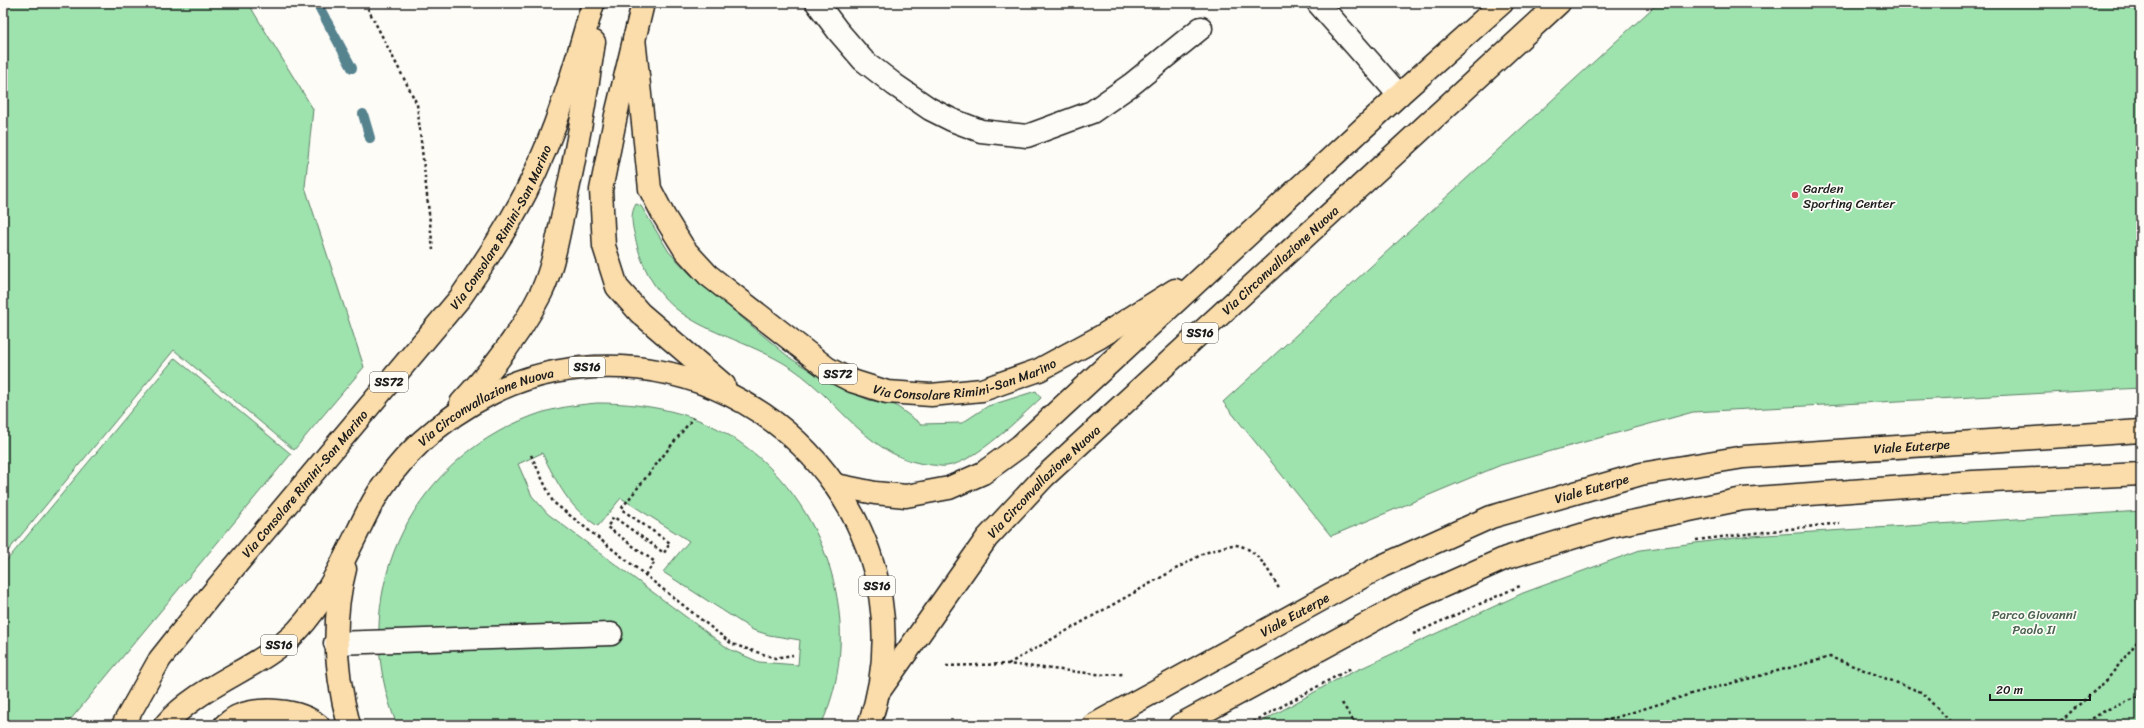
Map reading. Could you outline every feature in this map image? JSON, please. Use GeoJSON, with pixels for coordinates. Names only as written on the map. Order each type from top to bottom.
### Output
{"type":"FeatureCollection","features":[{"type":"Feature","properties":{"kind":"main road","name":"Via Consolare Rimini-San Marino"},"geometry":{"type":"LineString","coordinates":[[123,725],[160,658],[210,596],[460,298],[494,248],[526,192],[551,136],[576,63],[593,3]]}},
{"type":"Feature","properties":{"kind":"main road"},"geometry":{"type":"LineString","coordinates":[[444,421],[488,374],[508,346],[541,292],[556,244],[580,137],[600,3]]}},
{"type":"Feature","properties":{"kind":"main road","name":"Via Consolare Rimini-San Marino"},"geometry":{"type":"LineString","coordinates":[[643,3],[616,115],[601,190],[604,246],[618,287],[635,308],[737,397]]}},
{"type":"Feature","properties":{"kind":"main road"},"geometry":{"type":"LineString","coordinates":[[836,485],[875,493],[906,496],[949,488],[983,473],[1020,446],[1400,95],[1502,3]]}},
{"type":"Feature","properties":{"kind":"main road","name":"Via Circonvallazione Nuova"},"geometry":{"type":"LineString","coordinates":[[877,694],[987,538],[1044,476],[1559,3]]}},
{"type":"Feature","properties":{"kind":"main road","name":"Via Consolare Rimini-San Marino"},"geometry":{"type":"LineString","coordinates":[[634,38],[650,189],[664,216],[685,250],[708,275],[827,368],[852,381],[888,392],[931,395],[982,390],[1039,370],[1100,337],[1220,261]]}},
{"type":"Feature","properties":{"kind":"main road","name":"Via Circonvallazione Nuova"},"geometry":{"type":"LineString","coordinates":[[165,725],[203,693],[266,655],[296,632],[320,600],[342,565],[383,485],[416,446],[444,421],[469,405],[496,391],[550,372],[597,366],[646,368],[688,377],[737,397],[774,420],[810,452],[836,485],[860,528],[876,576],[883,627],[883,651],[877,694],[869,725]]}},
{"type":"Feature","properties":{"kind":"main road","name":"Viale Euterpe"},"geometry":{"type":"LineString","coordinates":[[1094,725],[1382,566],[1491,517],[1641,474],[1744,457],[2141,431]]}},
{"type":"Feature","properties":{"kind":"main road"},"geometry":{"type":"LineString","coordinates":[[1180,725],[1409,601],[1506,558],[1611,526],[1743,499],[1973,482],[2141,474]]}},
{"type":"Feature","properties":{"kind":"main road","name":"Via Circonvallazione Nuova"},"geometry":{"type":"LineString","coordinates":[[349,725],[340,693],[335,643],[336,617],[342,582],[349,556],[359,530]]}},
{"type":"Feature","properties":{"kind":"main road"},"geometry":{"type":"LineString","coordinates":[[225,725],[238,716],[270,710],[295,714],[318,725]]}},
{"type":"Feature","properties":{"kind":"lane"},"geometry":{"type":"LineString","coordinates":[[817,3],[838,31],[863,60],[895,85],[930,109],[952,120],[981,131],[1027,136],[1092,112],[1132,84],[1201,28]]}},
{"type":"Feature","properties":{"kind":"lane"},"geometry":{"type":"LineString","coordinates":[[1318,3],[1400,95]]}},
{"type":"Feature","properties":{"kind":"lane"},"geometry":{"type":"LineString","coordinates":[[335,643],[611,634]]}},
{"type":"Feature","properties":{"kind":"path"},"geometry":{"type":"LineString","coordinates":[[365,3],[417,104],[433,250]]}},
{"type":"Feature","properties":{"kind":"path"},"geometry":{"type":"LineString","coordinates":[[645,575],[655,562],[607,527],[614,517],[664,552],[670,544],[621,509],[693,418]]}},
{"type":"Feature","properties":{"kind":"path"},"geometry":{"type":"LineString","coordinates":[[531,455],[553,502],[732,644],[775,658],[793,655]]}},
{"type":"Feature","properties":{"kind":"path"},"geometry":{"type":"LineString","coordinates":[[1690,541],[1847,522]]}},
{"type":"Feature","properties":{"kind":"path"},"geometry":{"type":"LineString","coordinates":[[1008,664],[1204,553],[1234,545],[1247,549],[1261,560],[1282,592]]}},
{"type":"Feature","properties":{"kind":"path"},"geometry":{"type":"LineString","coordinates":[[1412,634],[1525,584]]}},
{"type":"Feature","properties":{"kind":"path"},"geometry":{"type":"LineString","coordinates":[[2056,725],[2106,681],[2141,637]]}},
{"type":"Feature","properties":{"kind":"path"},"geometry":{"type":"LineString","coordinates":[[1592,725],[1691,694],[1830,657],[1921,692],[1954,725]]}},
{"type":"Feature","properties":{"kind":"path"},"geometry":{"type":"LineString","coordinates":[[946,666],[1008,664],[1105,675],[1130,674]]}},
{"type":"Feature","properties":{"kind":"path"},"geometry":{"type":"LineString","coordinates":[[1248,725],[1358,664]]}},
{"type":"Feature","properties":{"kind":"path"},"geometry":{"type":"LineString","coordinates":[[2082,725],[2106,710],[2141,696]]}},
{"type":"Feature","properties":{"kind":"path"},"geometry":{"type":"LineString","coordinates":[[1342,703],[1356,725]]}},
{"type":"Feature","properties":{"kind":"green space"},"geometry":{"type":"Polygon","coordinates":[[[3,3],[248,3],[313,109],[305,187],[364,367],[294,450],[174,350],[3,557],[3,3]]]}},
{"type":"Feature","properties":{"kind":"green space","name":"Garden Sporting Center"},"geometry":{"type":"Polygon","coordinates":[[[1658,3],[2141,3],[2141,388],[1693,412],[1501,465],[1331,536],[1223,402],[1658,3]]]}},
{"type":"Feature","properties":{"kind":"green space"},"geometry":{"type":"Polygon","coordinates":[[[636,204],[641,206],[669,252],[690,274],[790,358],[830,383],[869,400],[895,405],[921,424],[962,423],[988,406],[1036,391],[1041,398],[997,438],[984,448],[958,463],[945,466],[932,465],[910,461],[891,452],[873,441],[810,382],[793,369],[769,355],[700,324],[680,312],[662,296],[648,274],[637,245],[632,219],[632,214],[636,204]]]}},
{"type":"Feature","properties":{"kind":"green space"},"geometry":{"type":"Polygon","coordinates":[[[175,358],[291,454],[66,725],[3,725],[3,565],[175,358]]]}},
{"type":"Feature","properties":{"kind":"green space"},"geometry":{"type":"Polygon","coordinates":[[[597,403],[630,404],[662,409],[708,424],[722,431],[757,456],[787,486],[810,521],[827,560],[838,601],[840,643],[835,685],[821,725],[397,725],[383,678],[379,631],[384,585],[398,542],[420,502],[451,467],[488,438],[540,413],[564,407],[597,403]],[[542,453],[518,464],[532,496],[548,514],[729,649],[759,662],[798,665],[800,640],[769,635],[753,630],[663,572],[689,541],[621,498],[598,526],[579,512],[565,494],[558,484],[542,453]]]}},
{"type":"Feature","properties":{"kind":"green space","name":"Parco Giovanni Paolo II"},"geometry":{"type":"Polygon","coordinates":[[[2141,511],[2141,725],[1256,725],[1336,680],[1523,593],[1640,550],[1751,536],[2141,511]]]}},
{"type":"Feature","properties":{"kind":"waterway"},"geometry":{"type":"LineString","coordinates":[[317,3],[352,68]]}},
{"type":"Feature","properties":{"kind":"waterway"},"geometry":{"type":"LineString","coordinates":[[363,114],[370,138]]}},
{"type":"Feature","properties":{"kind":"place","name":"Garden Sporting Center"},"geometry":{"type":"Point","coordinates":[1795,195]}}]}
